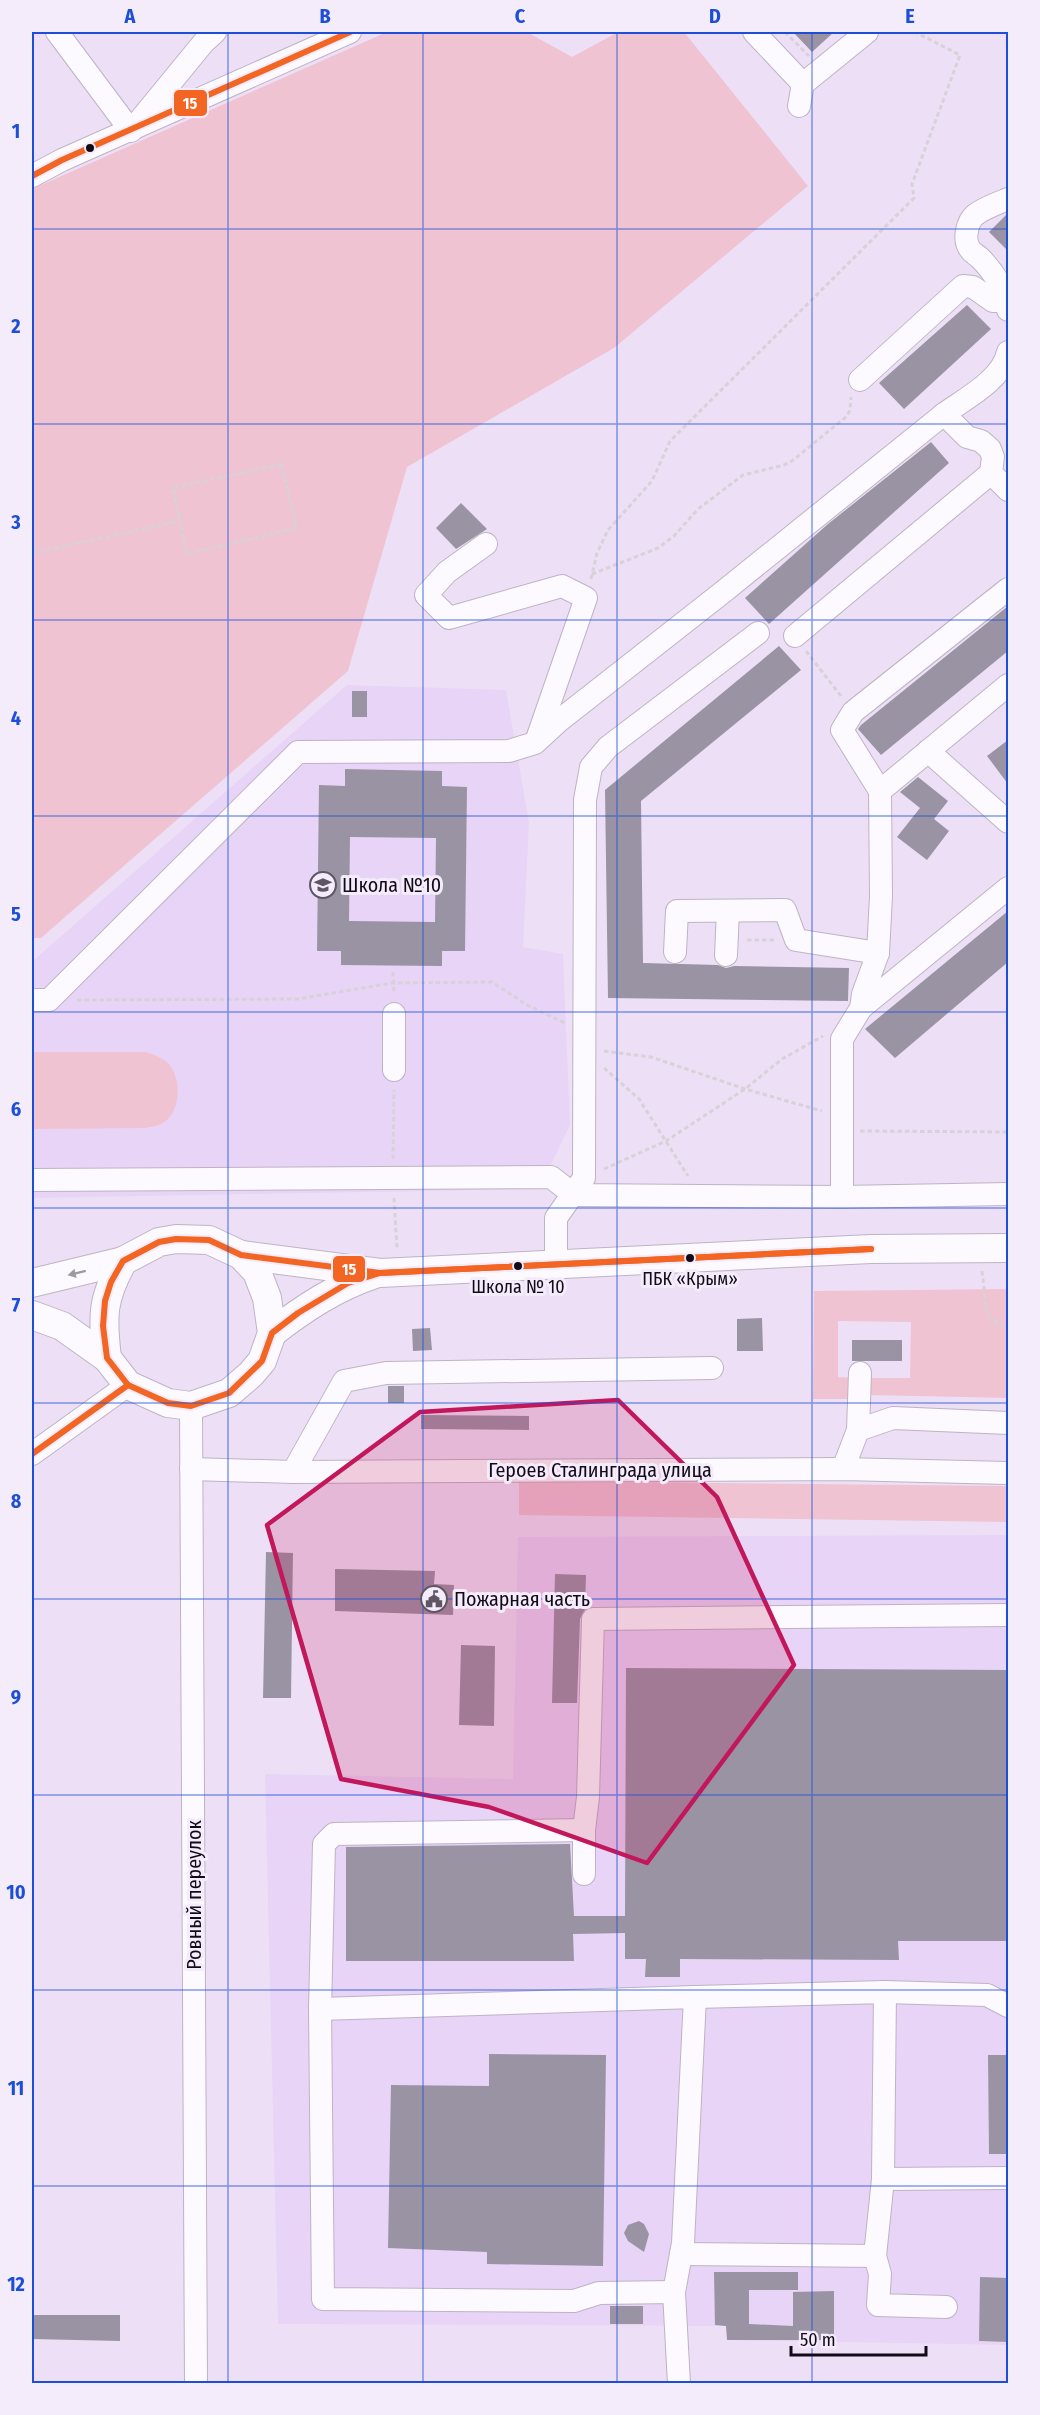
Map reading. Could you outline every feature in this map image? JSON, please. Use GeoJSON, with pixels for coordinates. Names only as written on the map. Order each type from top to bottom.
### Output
{"type":"FeatureCollection","features":[{"type":"Feature","properties":{"kind":"main road"},"geometry":{"type":"LineString","coordinates":[[32,1283],[123,1261],[159,1242],[176,1239],[209,1240],[241,1255],[389,1272],[871,1249],[995,1249]]}},
{"type":"Feature","properties":{"kind":"main road"},"geometry":{"type":"LineString","coordinates":[[32,1315],[63,1326],[107,1358],[129,1385],[168,1402],[191,1406],[229,1393],[251,1374],[262,1361],[272,1333],[263,1285],[257,1272],[241,1255]]}},
{"type":"Feature","properties":{"kind":"main road"},"geometry":{"type":"LineString","coordinates":[[107,1358],[103,1326],[105,1301],[111,1282],[123,1261]]}},
{"type":"Feature","properties":{"kind":"main road"},"geometry":{"type":"LineString","coordinates":[[272,1333],[320,1298],[348,1283],[389,1272]]}},
{"type":"Feature","properties":{"kind":"street"},"geometry":{"type":"LineString","coordinates":[[131,131],[204,42],[215,32]]}},
{"type":"Feature","properties":{"kind":"street"},"geometry":{"type":"LineString","coordinates":[[32,176],[62,160],[350,32]]}},
{"type":"Feature","properties":{"kind":"street"},"geometry":{"type":"LineString","coordinates":[[754,32],[803,84]]}},
{"type":"Feature","properties":{"kind":"street"},"geometry":{"type":"LineString","coordinates":[[799,106],[803,84],[867,32]]}},
{"type":"Feature","properties":{"kind":"street"},"geometry":{"type":"LineString","coordinates":[[68,36],[131,131]]}},
{"type":"Feature","properties":{"kind":"street"},"geometry":{"type":"LineString","coordinates":[[1008,199],[976,214],[970,220],[967,240],[970,249],[999,281],[1008,304]]}},
{"type":"Feature","properties":{"kind":"street"},"geometry":{"type":"LineString","coordinates":[[860,380],[963,286],[973,287],[993,301],[1008,304]]}},
{"type":"Feature","properties":{"kind":"street"},"geometry":{"type":"LineString","coordinates":[[40,1000],[298,752],[509,751],[535,743],[560,720],[998,373],[1006,363],[1008,352]]}},
{"type":"Feature","properties":{"kind":"street"},"geometry":{"type":"LineString","coordinates":[[795,636],[991,473],[993,457],[990,449],[981,441],[967,437],[944,414]]}},
{"type":"Feature","properties":{"kind":"street"},"geometry":{"type":"LineString","coordinates":[[991,473],[1008,490]]}},
{"type":"Feature","properties":{"kind":"street"},"geometry":{"type":"LineString","coordinates":[[486,544],[447,572],[426,595],[449,618],[562,586],[586,598],[535,743]]}},
{"type":"Feature","properties":{"kind":"street"},"geometry":{"type":"LineString","coordinates":[[861,1008],[863,994],[878,952],[881,896],[880,792],[842,730],[853,712],[1008,589]]}},
{"type":"Feature","properties":{"kind":"street"},"geometry":{"type":"LineString","coordinates":[[556,1263],[556,1218],[579,1187],[585,800],[591,767],[608,747],[758,633]]}},
{"type":"Feature","properties":{"kind":"street"},"geometry":{"type":"LineString","coordinates":[[880,792],[1008,685]]}},
{"type":"Feature","properties":{"kind":"street"},"geometry":{"type":"LineString","coordinates":[[928,751],[1008,822]]}},
{"type":"Feature","properties":{"kind":"street"},"geometry":{"type":"LineString","coordinates":[[842,1197],[842,1039],[861,1008],[1008,888]]}},
{"type":"Feature","properties":{"kind":"street"},"geometry":{"type":"LineString","coordinates":[[675,952],[677,910],[785,910],[796,940],[878,952]]}},
{"type":"Feature","properties":{"kind":"street"},"geometry":{"type":"LineString","coordinates":[[726,947],[728,910]]}},
{"type":"Feature","properties":{"kind":"street"},"geometry":{"type":"LineString","coordinates":[[394,1014],[394,1070]]}},
{"type":"Feature","properties":{"kind":"street"},"geometry":{"type":"LineString","coordinates":[[32,1180],[551,1177],[579,1187],[701,1197],[1008,1194]]}},
{"type":"Feature","properties":{"kind":"street"},"geometry":{"type":"LineString","coordinates":[[293,1472],[344,1382],[386,1373],[712,1368]]}},
{"type":"Feature","properties":{"kind":"street"},"geometry":{"type":"LineString","coordinates":[[843,1469],[858,1430],[860,1373]]}},
{"type":"Feature","properties":{"kind":"street"},"geometry":{"type":"LineString","coordinates":[[32,1454],[129,1385]]}},
{"type":"Feature","properties":{"kind":"street","name":"Ровный переулок"},"geometry":{"type":"LineString","coordinates":[[191,1406],[196,2384]]}},
{"type":"Feature","properties":{"kind":"street"},"geometry":{"type":"LineString","coordinates":[[858,1430],[893,1418],[1008,1423]]}},
{"type":"Feature","properties":{"kind":"street","name":"Героев Сталинграда улица"},"geometry":{"type":"LineString","coordinates":[[191,1469],[293,1472],[843,1469],[1008,1473]]}},
{"type":"Feature","properties":{"kind":"street"},"geometry":{"type":"LineString","coordinates":[[584,1874],[593,1619],[1008,1615]]}},
{"type":"Feature","properties":{"kind":"street"},"geometry":{"type":"LineString","coordinates":[[584,1830],[333,1834],[324,1844],[321,2009],[323,2300],[574,2301],[599,2293],[674,2292]]}},
{"type":"Feature","properties":{"kind":"street"},"geometry":{"type":"LineString","coordinates":[[321,2009],[885,1992],[987,1995],[1008,2006]]}},
{"type":"Feature","properties":{"kind":"street"},"geometry":{"type":"LineString","coordinates":[[885,1992],[883,2179],[875,2256],[880,2274],[878,2305],[946,2307]]}},
{"type":"Feature","properties":{"kind":"street"},"geometry":{"type":"LineString","coordinates":[[678,2384],[674,2292],[681,2254],[695,1998]]}},
{"type":"Feature","properties":{"kind":"street"},"geometry":{"type":"LineString","coordinates":[[883,2179],[1008,2178]]}},
{"type":"Feature","properties":{"kind":"street"},"geometry":{"type":"LineString","coordinates":[[681,2254],[875,2256]]}},
{"type":"Feature","properties":{"kind":"path"},"geometry":{"type":"LineString","coordinates":[[586,598],[597,553],[608,530],[652,481],[670,441],[915,198],[912,184],[960,56],[915,32]]}},
{"type":"Feature","properties":{"kind":"path"},"geometry":{"type":"LineString","coordinates":[[592,574],[658,548],[674,536],[698,509],[743,475],[792,461],[847,416],[850,410],[851,390],[860,380]]}},
{"type":"Feature","properties":{"kind":"path"},"geometry":{"type":"LineString","coordinates":[[281,464],[297,528],[187,554],[180,521],[173,489],[281,464]]}},
{"type":"Feature","properties":{"kind":"path"},"geometry":{"type":"LineString","coordinates":[[32,553],[180,521]]}},
{"type":"Feature","properties":{"kind":"path"},"geometry":{"type":"LineString","coordinates":[[795,636],[853,712]]}},
{"type":"Feature","properties":{"kind":"path"},"geometry":{"type":"LineString","coordinates":[[726,947],[796,940]]}},
{"type":"Feature","properties":{"kind":"path"},"geometry":{"type":"LineString","coordinates":[[40,1000],[297,999],[393,983],[492,982],[583,1040],[639,1099],[701,1197]]}},
{"type":"Feature","properties":{"kind":"path"},"geometry":{"type":"LineString","coordinates":[[579,1187],[666,1141],[745,1089],[782,1059],[823,1036]]}},
{"type":"Feature","properties":{"kind":"path"},"geometry":{"type":"LineString","coordinates":[[583,1040],[651,1056],[841,1124],[1008,1132]]}},
{"type":"Feature","properties":{"kind":"path"},"geometry":{"type":"LineString","coordinates":[[389,1272],[394,1070]]}},
{"type":"Feature","properties":{"kind":"path"},"geometry":{"type":"LineString","coordinates":[[995,1249],[982,1284],[987,1316],[1008,1330]]}},
{"type":"Feature","properties":{"kind":"highlighted area"},"geometry":{"type":"Polygon","coordinates":[[[618,1400],[717,1497],[794,1665],[647,1863],[489,1807],[341,1779],[267,1525],[420,1412],[618,1400]]]}},
{"type":"Feature","properties":{"kind":"shaded area"},"geometry":{"type":"Polygon","coordinates":[[[387,32],[527,32],[572,57],[618,32],[684,32],[808,186],[614,348],[407,467],[348,671],[41,938],[32,938],[32,189],[387,32]]]}},
{"type":"Feature","properties":{"kind":"shaded area","name":"Школа №10"},"geometry":{"type":"Polygon","coordinates":[[[347,685],[506,690],[529,823],[523,947],[563,954],[570,1125],[539,1189],[32,1198],[32,961],[347,685]]]}},
{"type":"Feature","properties":{"kind":"shaded area"},"geometry":{"type":"Polygon","coordinates":[[[32,1052],[144,1052],[157,1056],[169,1064],[176,1078],[178,1095],[176,1104],[169,1118],[163,1123],[145,1128],[32,1129],[32,1052]]]}},
{"type":"Feature","properties":{"kind":"shaded area"},"geometry":{"type":"Polygon","coordinates":[[[1008,1289],[1008,1398],[868,1395],[870,1378],[910,1378],[911,1322],[838,1321],[838,1377],[852,1378],[852,1399],[813,1399],[814,1291],[1008,1289]]]}},
{"type":"Feature","properties":{"kind":"shaded area"},"geometry":{"type":"Polygon","coordinates":[[[519,1481],[1008,1486],[1008,1522],[519,1515],[519,1481]]]}},
{"type":"Feature","properties":{"kind":"shaded area"},"geometry":{"type":"Polygon","coordinates":[[[1008,1535],[1008,2345],[727,2340],[726,2326],[278,2324],[265,1774],[513,1779],[518,1537],[1008,1535]]]}},
{"type":"Feature","properties":{"kind":"building"},"geometry":{"type":"Polygon","coordinates":[[[793,32],[834,32],[812,52],[793,32]]]}},
{"type":"Feature","properties":{"kind":"building"},"geometry":{"type":"Polygon","coordinates":[[[1008,213],[1008,251],[989,232],[1008,213]]]}},
{"type":"Feature","properties":{"kind":"building"},"geometry":{"type":"Polygon","coordinates":[[[967,305],[991,329],[904,409],[879,383],[967,305]]]}},
{"type":"Feature","properties":{"kind":"building"},"geometry":{"type":"Polygon","coordinates":[[[931,442],[949,463],[769,624],[745,598],[828,524],[931,442]]]}},
{"type":"Feature","properties":{"kind":"building"},"geometry":{"type":"Polygon","coordinates":[[[461,503],[487,529],[456,549],[436,528],[461,503]]]}},
{"type":"Feature","properties":{"kind":"building"},"geometry":{"type":"Polygon","coordinates":[[[1008,606],[1008,651],[881,755],[858,729],[861,725],[1008,606]]]}},
{"type":"Feature","properties":{"kind":"building"},"geometry":{"type":"Polygon","coordinates":[[[779,646],[801,670],[641,801],[643,963],[718,965],[726,968],[734,966],[849,968],[848,1001],[608,998],[605,790],[779,646]]]}},
{"type":"Feature","properties":{"kind":"building"},"geometry":{"type":"Polygon","coordinates":[[[352,691],[367,691],[367,717],[352,717],[352,691]]]}},
{"type":"Feature","properties":{"kind":"building"},"geometry":{"type":"Polygon","coordinates":[[[1008,740],[1008,784],[987,756],[1008,740]]]}},
{"type":"Feature","properties":{"kind":"building"},"geometry":{"type":"Polygon","coordinates":[[[345,769],[442,771],[442,786],[467,787],[465,951],[442,951],[442,966],[341,965],[341,951],[317,951],[319,785],[345,786],[345,769]],[[350,837],[349,921],[435,922],[436,838],[350,837]]]}},
{"type":"Feature","properties":{"kind":"building"},"geometry":{"type":"Polygon","coordinates":[[[918,777],[948,801],[934,819],[949,831],[927,860],[897,837],[920,808],[900,792],[918,777]]]}},
{"type":"Feature","properties":{"kind":"building"},"geometry":{"type":"Polygon","coordinates":[[[1008,911],[1008,962],[895,1058],[865,1029],[1008,911]]]}},
{"type":"Feature","properties":{"kind":"building"},"geometry":{"type":"Polygon","coordinates":[[[762,1318],[763,1351],[737,1351],[737,1319],[762,1318]]]}},
{"type":"Feature","properties":{"kind":"building"},"geometry":{"type":"Polygon","coordinates":[[[430,1328],[432,1350],[413,1351],[412,1329],[430,1328]]]}},
{"type":"Feature","properties":{"kind":"building"},"geometry":{"type":"Polygon","coordinates":[[[852,1340],[902,1340],[902,1361],[852,1361],[852,1340]]]}},
{"type":"Feature","properties":{"kind":"building"},"geometry":{"type":"Polygon","coordinates":[[[388,1386],[404,1386],[404,1403],[388,1403],[388,1386]]]}},
{"type":"Feature","properties":{"kind":"building"},"geometry":{"type":"Polygon","coordinates":[[[421,1415],[529,1416],[529,1430],[421,1429],[421,1415]]]}},
{"type":"Feature","properties":{"kind":"building"},"geometry":{"type":"Polygon","coordinates":[[[266,1552],[293,1553],[291,1698],[263,1698],[266,1552]]]}},
{"type":"Feature","properties":{"kind":"building"},"geometry":{"type":"Polygon","coordinates":[[[335,1569],[435,1571],[434,1584],[454,1585],[453,1615],[335,1611],[335,1569]]]}},
{"type":"Feature","properties":{"kind":"building"},"geometry":{"type":"Polygon","coordinates":[[[555,1574],[586,1575],[585,1609],[580,1619],[577,1703],[552,1703],[555,1574]]]}},
{"type":"Feature","properties":{"kind":"building"},"geometry":{"type":"Polygon","coordinates":[[[461,1645],[495,1646],[494,1726],[459,1725],[461,1645]]]}},
{"type":"Feature","properties":{"kind":"building"},"geometry":{"type":"Polygon","coordinates":[[[626,1668],[1008,1670],[1008,1941],[898,1941],[899,1960],[680,1959],[680,1977],[645,1977],[646,1959],[625,1959],[625,1933],[573,1934],[574,1961],[346,1961],[346,1847],[570,1844],[574,1916],[625,1916],[626,1668]]]}},
{"type":"Feature","properties":{"kind":"building"},"geometry":{"type":"Polygon","coordinates":[[[489,2054],[606,2055],[603,2266],[487,2264],[487,2252],[388,2248],[391,2085],[489,2086],[489,2054]]]}},
{"type":"Feature","properties":{"kind":"building"},"geometry":{"type":"Polygon","coordinates":[[[988,2055],[1008,2055],[1008,2154],[989,2154],[988,2055]]]}},
{"type":"Feature","properties":{"kind":"building"},"geometry":{"type":"Polygon","coordinates":[[[639,2221],[644,2224],[649,2234],[644,2252],[628,2241],[624,2233],[628,2225],[639,2221]]]}},
{"type":"Feature","properties":{"kind":"building"},"geometry":{"type":"Polygon","coordinates":[[[714,2272],[798,2272],[798,2290],[749,2290],[749,2324],[793,2326],[793,2292],[834,2291],[834,2340],[727,2340],[726,2326],[715,2325],[714,2272]]]}},
{"type":"Feature","properties":{"kind":"building"},"geometry":{"type":"Polygon","coordinates":[[[980,2277],[1008,2278],[1008,2342],[979,2341],[980,2277]]]}},
{"type":"Feature","properties":{"kind":"building"},"geometry":{"type":"Polygon","coordinates":[[[610,2306],[643,2306],[643,2324],[610,2324],[610,2306]]]}},
{"type":"Feature","properties":{"kind":"building"},"geometry":{"type":"Polygon","coordinates":[[[32,2315],[120,2315],[120,2341],[32,2339],[32,2315]]]}},
{"type":"Feature","properties":{"kind":"transit line","name":"15"},"geometry":{"type":"LineString","coordinates":[[32,176],[62,160],[350,32]]}},
{"type":"Feature","properties":{"kind":"transit line","name":"15"},"geometry":{"type":"LineString","coordinates":[[176,1239],[209,1240],[241,1255],[380,1273],[348,1283],[298,1313],[272,1333],[262,1361],[229,1393],[191,1406],[168,1403],[128,1385],[107,1358],[103,1326],[105,1301],[111,1282],[123,1261],[159,1242],[176,1239]]}},
{"type":"Feature","properties":{"kind":"transit line","name":"15"},"geometry":{"type":"LineString","coordinates":[[380,1273],[871,1249]]}},
{"type":"Feature","properties":{"kind":"transit line","name":"15"},"geometry":{"type":"LineString","coordinates":[[380,1273],[871,1249]]}},
{"type":"Feature","properties":{"kind":"transit line","name":"15"},"geometry":{"type":"LineString","coordinates":[[32,1454],[128,1385]]}},
{"type":"Feature","properties":{"kind":"place","name":"Школа №10"},"geometry":{"type":"Point","coordinates":[323,885]}},
{"type":"Feature","properties":{"kind":"place","name":"ПБК «Крым»"},"geometry":{"type":"Point","coordinates":[690,1258]}},
{"type":"Feature","properties":{"kind":"place","name":"Школа № 10"},"geometry":{"type":"Point","coordinates":[518,1266]}},
{"type":"Feature","properties":{"kind":"place","name":"Пожарная часть"},"geometry":{"type":"Point","coordinates":[434,1599]}}]}
